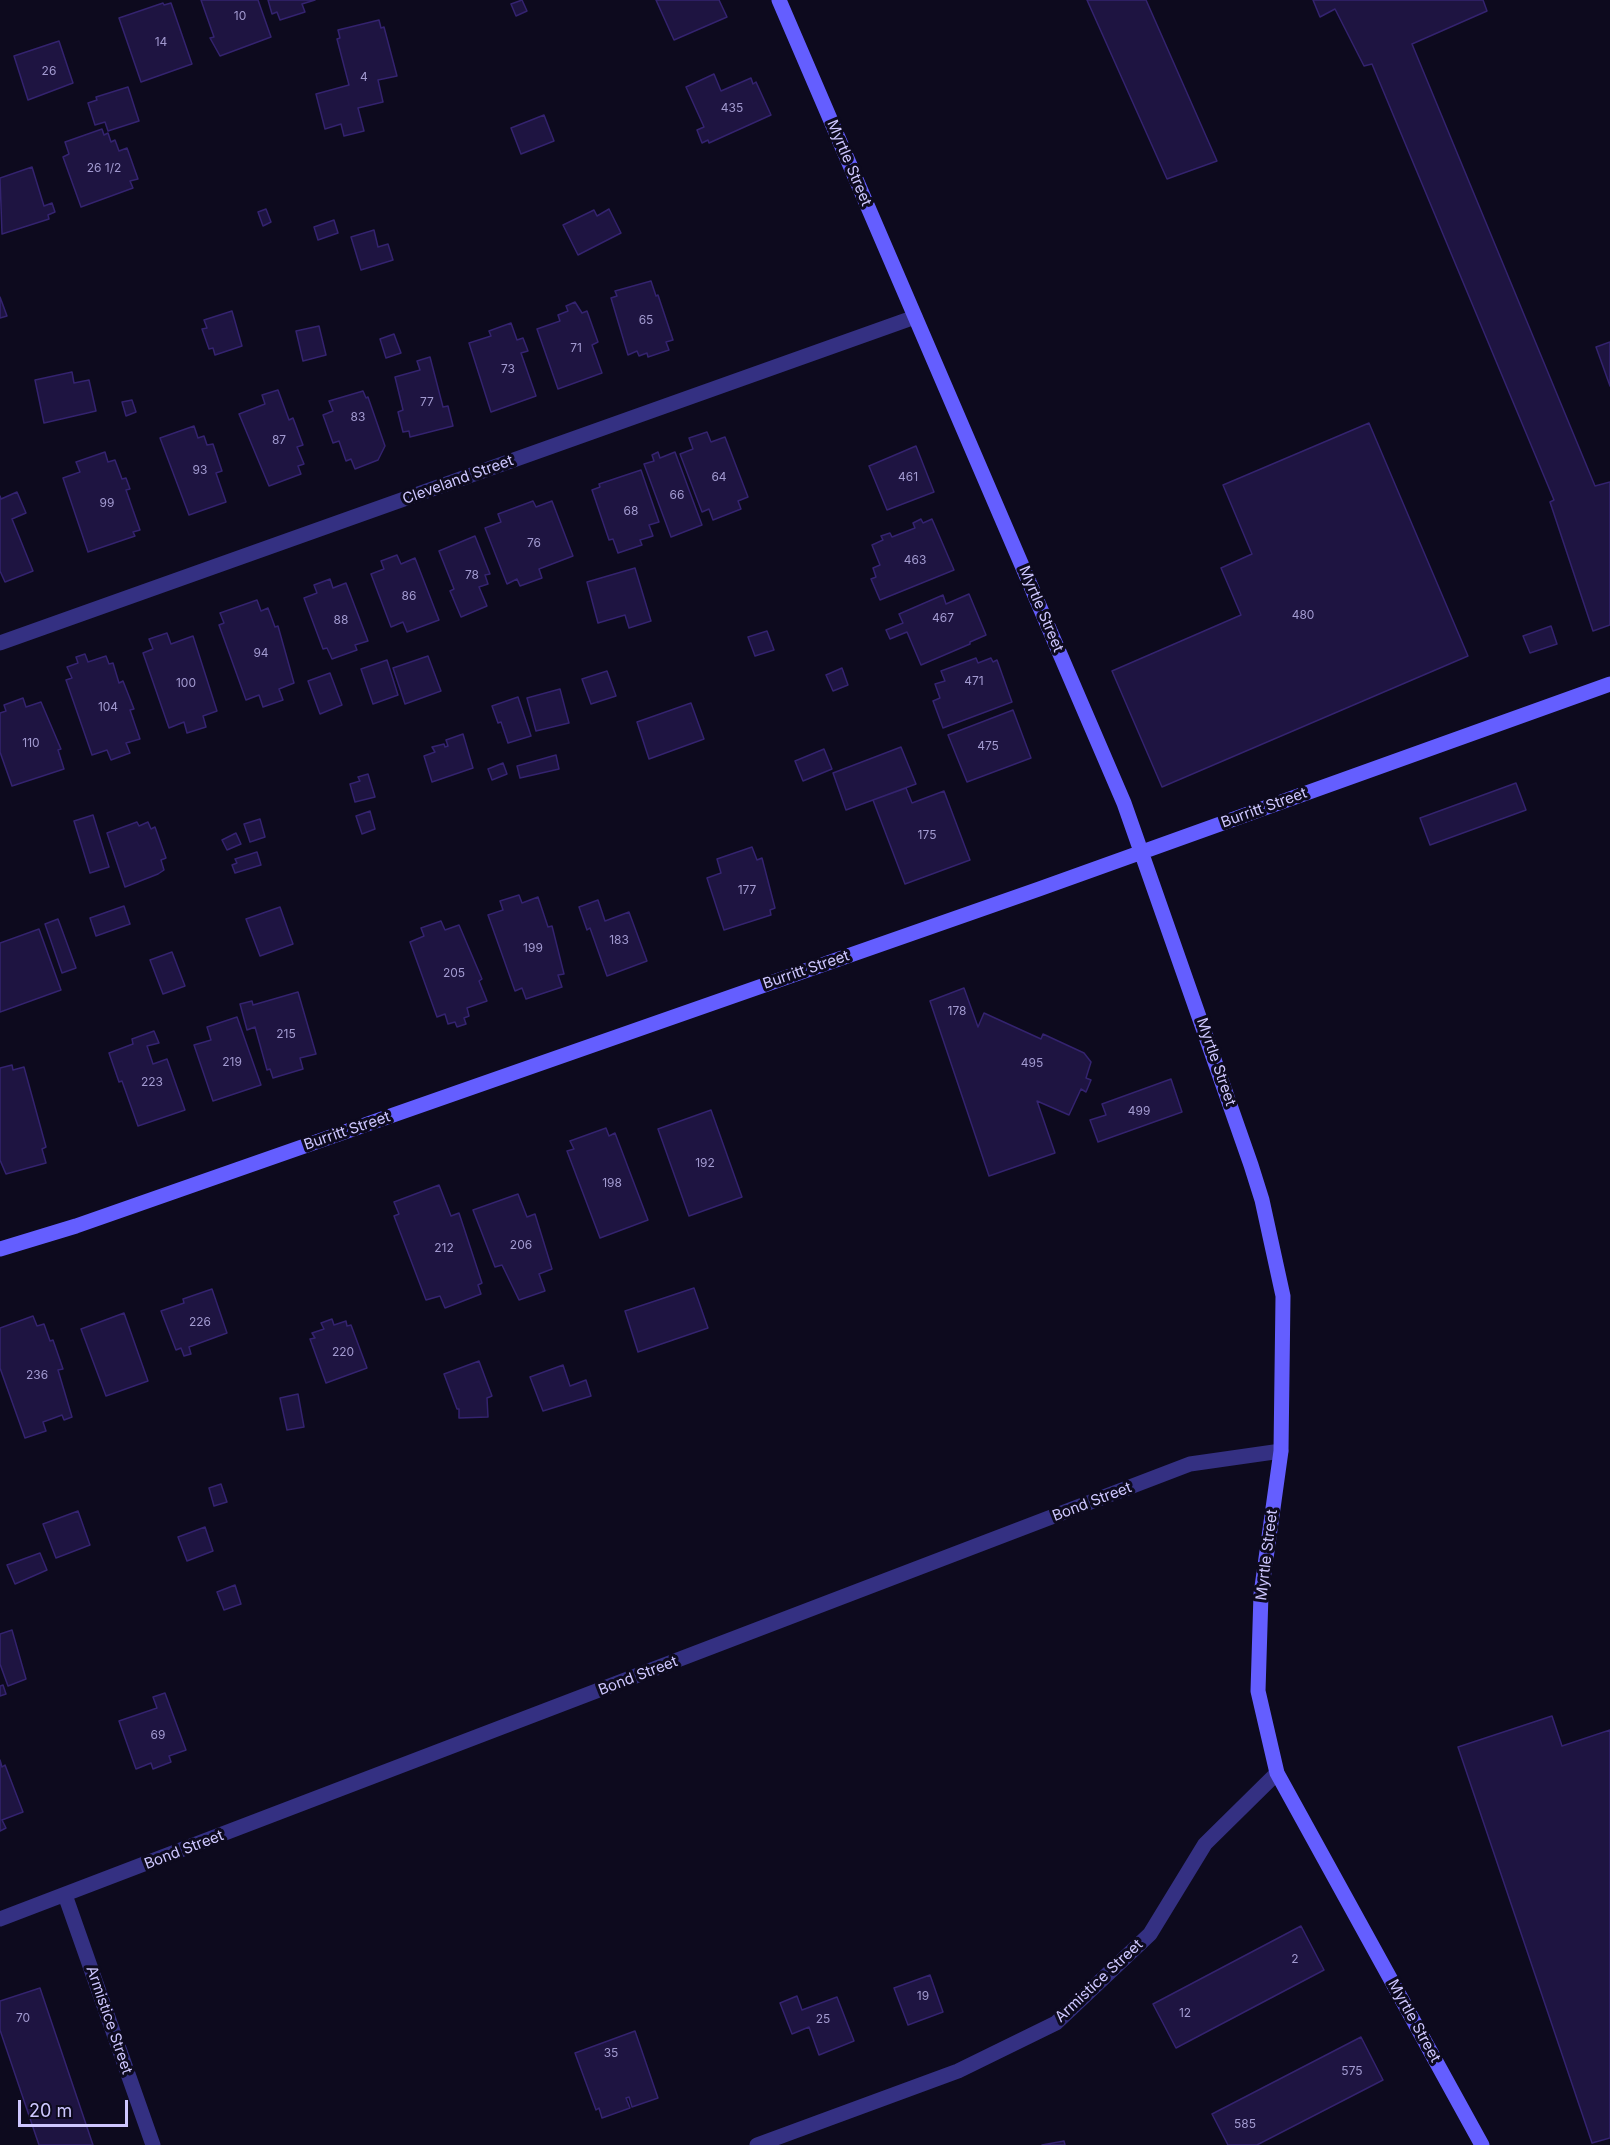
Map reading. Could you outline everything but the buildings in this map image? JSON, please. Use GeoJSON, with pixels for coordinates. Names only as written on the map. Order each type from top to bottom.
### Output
{"type":"FeatureCollection","features":[{"type":"Feature","properties":{"kind":"street","name":"Myrtle Street"},"geometry":{"type":"LineString","coordinates":[[779,0],[1110,768],[1143,852],[1262,1200],[1283,1296],[1281,1450],[1261,1594],[1258,1691],[1277,1773],[1482,2145]]}},
{"type":"Feature","properties":{"kind":"street","name":"Cleveland Street"},"geometry":{"type":"LineString","coordinates":[[0,643],[915,317]]}},
{"type":"Feature","properties":{"kind":"street","name":"Burritt Street"},"geometry":{"type":"LineString","coordinates":[[0,1249],[76,1226],[1143,852],[1610,684]]}},
{"type":"Feature","properties":{"kind":"street","name":"Bond Street"},"geometry":{"type":"LineString","coordinates":[[0,1919],[1190,1464],[1281,1450]]}},
{"type":"Feature","properties":{"kind":"street","name":"Armistice Street"},"geometry":{"type":"LineString","coordinates":[[757,2145],[958,2071],[1056,2023],[1149,1934],[1205,1844],[1277,1773]]}},
{"type":"Feature","properties":{"kind":"street","name":"Armistice Street"},"geometry":{"type":"LineString","coordinates":[[65,1895],[153,2145]]}}]}
